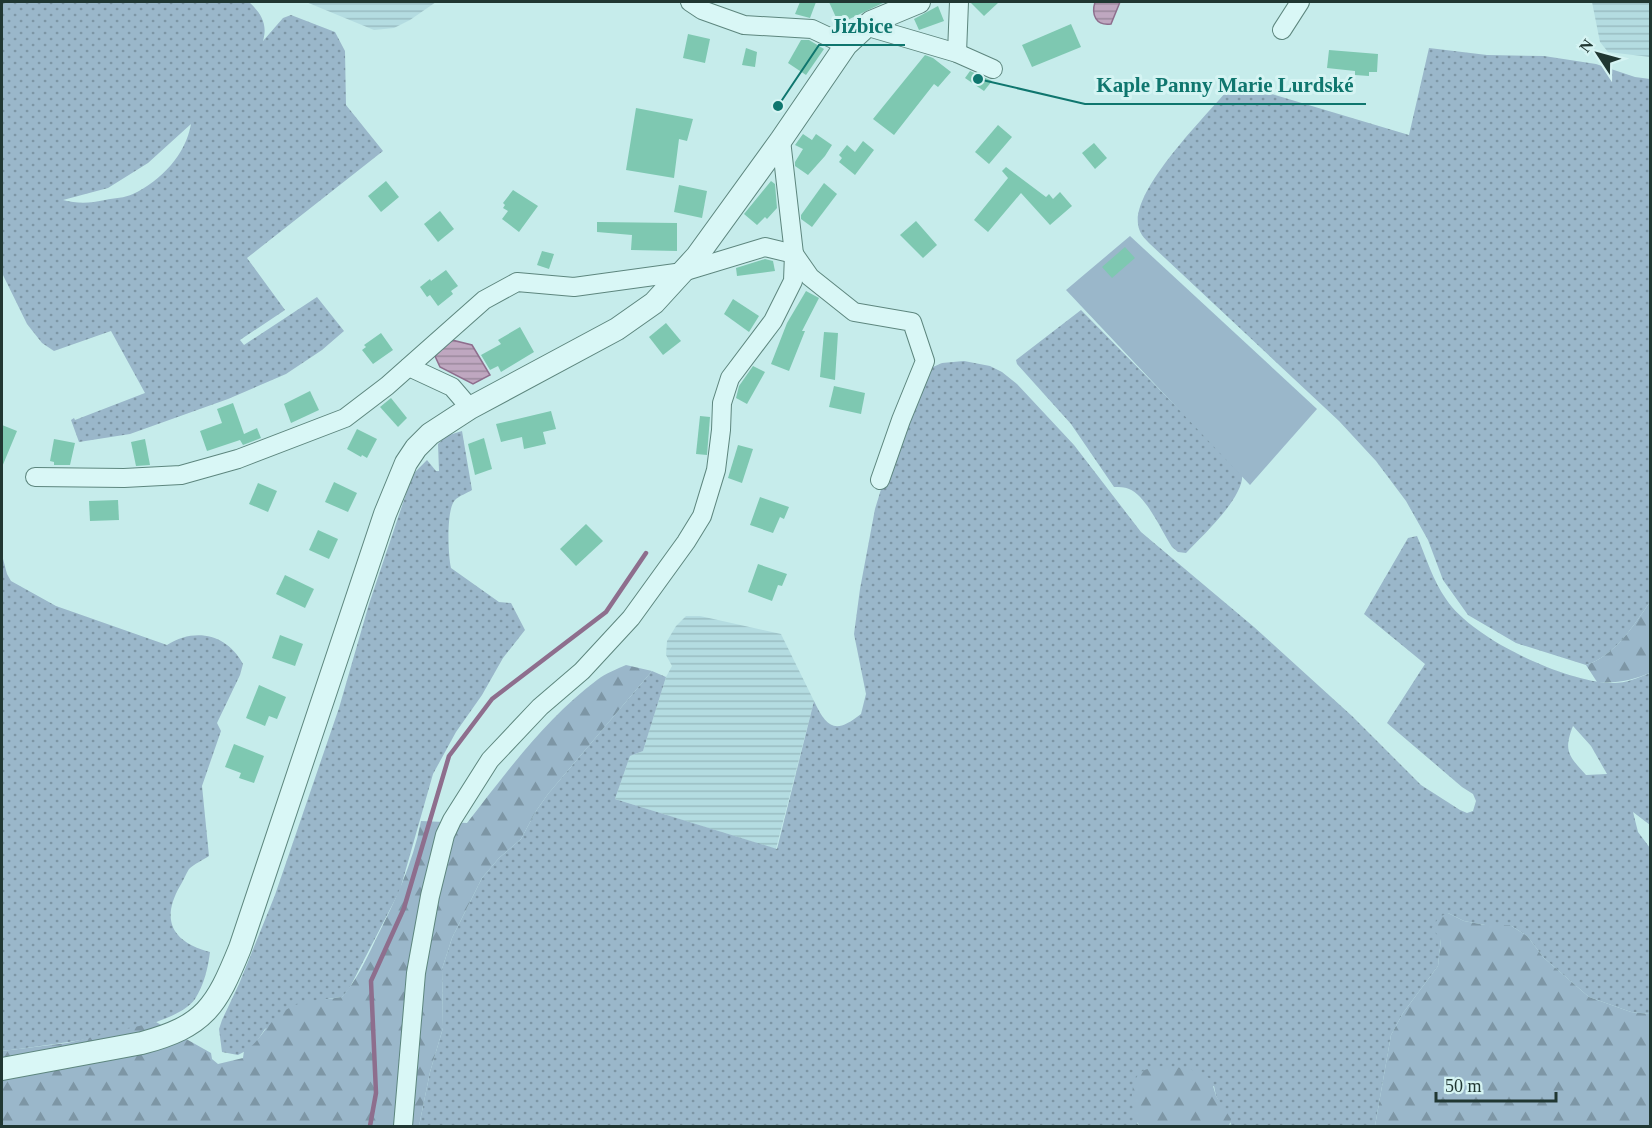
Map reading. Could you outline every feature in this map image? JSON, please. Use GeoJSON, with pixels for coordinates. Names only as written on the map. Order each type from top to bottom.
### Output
{"type":"FeatureCollection","features":[{"type":"Feature","properties":{"kind":"street"},"geometry":{"type":"LineString","coordinates":[[690,2],[702,10],[744,26],[812,29],[846,45]]}},
{"type":"Feature","properties":{"kind":"street"},"geometry":{"type":"LineString","coordinates":[[2,1069],[142,1044],[163,1038],[190,1026],[217,999],[244,938],[398,477],[406,463],[424,440],[470,408],[617,329],[654,303],[683,272],[781,140],[846,45],[865,26],[894,6],[919,2]]}},
{"type":"Feature","properties":{"kind":"street"},"geometry":{"type":"LineString","coordinates":[[957,53],[959,2]]}},
{"type":"Feature","properties":{"kind":"street"},"geometry":{"type":"LineString","coordinates":[[1282,30],[1300,2]]}},
{"type":"Feature","properties":{"kind":"street"},"geometry":{"type":"LineString","coordinates":[[865,26],[957,53],[993,69]]}},
{"type":"Feature","properties":{"kind":"street"},"geometry":{"type":"LineString","coordinates":[[403,1126],[419,952],[429,896],[445,835],[490,760],[540,707],[582,671],[631,618],[702,516],[716,470],[722,403],[730,378],[773,321],[793,281],[794,254],[781,140]]}},
{"type":"Feature","properties":{"kind":"street"},"geometry":{"type":"LineString","coordinates":[[35,477],[124,478],[181,475],[238,459],[345,418],[409,367],[484,300],[517,282],[574,287],[683,272],[765,247],[794,254],[810,278],[854,312],[912,322],[925,361],[880,480]]}},
{"type":"Feature","properties":{"kind":"street"},"geometry":{"type":"LineString","coordinates":[[409,367],[452,387],[470,408]]}},
{"type":"Feature","properties":{"kind":"shaded area"},"geometry":{"type":"Polygon","coordinates":[[[306,2],[436,2],[394,28],[374,30],[306,2]]]}},
{"type":"Feature","properties":{"kind":"shaded area"},"geometry":{"type":"Polygon","coordinates":[[[1095,2],[1120,2],[1111,24],[1102,23],[1096,19],[1095,2]]]}},
{"type":"Feature","properties":{"kind":"shaded area"},"geometry":{"type":"Polygon","coordinates":[[[1592,2],[1650,2],[1650,57],[1608,52],[1600,42],[1592,2]]]}},
{"type":"Feature","properties":{"kind":"shaded area"},"geometry":{"type":"Polygon","coordinates":[[[452,340],[472,345],[490,375],[473,384],[440,367],[435,356],[445,344],[452,340]]]}},
{"type":"Feature","properties":{"kind":"shaded area"},"geometry":{"type":"Polygon","coordinates":[[[686,616],[700,616],[781,634],[814,701],[776,849],[615,799],[630,756],[643,751],[666,677],[672,666],[666,655],[667,641],[676,626],[686,616]]]}},
{"type":"Feature","properties":{"kind":"green space"},"geometry":{"type":"Polygon","coordinates":[[[2,2],[249,2],[257,10],[264,24],[263,41],[283,18],[291,15],[335,32],[345,51],[346,105],[383,151],[247,258],[285,310],[240,340],[244,345],[317,297],[344,331],[322,350],[286,374],[228,399],[130,434],[79,442],[71,420],[145,393],[111,331],[54,351],[42,343],[27,324],[2,273],[2,2]],[[191,124],[148,163],[108,188],[63,200],[90,202],[133,194],[153,182],[171,165],[184,146],[191,124]]]}},
{"type":"Feature","properties":{"kind":"green space"},"geometry":{"type":"Polygon","coordinates":[[[1429,48],[1487,55],[1544,56],[1596,64],[1635,77],[1650,79],[1650,602],[1615,647],[1586,665],[1516,643],[1468,615],[1443,580],[1428,540],[1406,501],[1376,461],[1339,421],[1150,244],[1142,235],[1138,224],[1140,209],[1147,191],[1160,171],[1191,131],[1233,84],[1409,135],[1429,48]]]}},
{"type":"Feature","properties":{"kind":"green space"},"geometry":{"type":"Polygon","coordinates":[[[1130,236],[1317,409],[1250,485],[1066,290],[1130,236]]]}},
{"type":"Feature","properties":{"kind":"green space"},"geometry":{"type":"Polygon","coordinates":[[[1081,310],[1242,473],[1237,493],[1230,504],[1186,553],[1178,552],[1172,547],[1141,498],[1126,488],[1114,487],[1071,424],[1017,364],[1016,360],[1081,310]]]}},
{"type":"Feature","properties":{"kind":"green space"},"geometry":{"type":"Polygon","coordinates":[[[964,361],[990,366],[1017,384],[1074,445],[1141,532],[1254,627],[1352,716],[1421,785],[1460,810],[1467,813],[1473,811],[1476,801],[1473,794],[1387,723],[1425,664],[1364,614],[1408,538],[1417,536],[1437,585],[1446,599],[1476,629],[1497,643],[1545,666],[1591,680],[1620,683],[1650,673],[1650,825],[1633,812],[1638,832],[1650,848],[1650,1014],[1631,1012],[1589,997],[1544,958],[1527,936],[1510,925],[1485,925],[1464,921],[1448,913],[1441,939],[1438,966],[1403,1013],[1391,1035],[1375,1126],[1229,1126],[1231,1124],[1216,1096],[1214,1086],[1137,1123],[1140,1126],[419,1126],[430,1072],[443,1028],[442,969],[452,938],[482,878],[499,858],[521,839],[548,794],[652,671],[666,677],[643,751],[630,756],[615,799],[777,849],[814,701],[823,718],[833,726],[845,724],[861,714],[866,694],[854,634],[875,509],[897,437],[922,377],[933,367],[942,363],[964,361]],[[1573,726],[1568,747],[1575,763],[1586,775],[1607,774],[1591,746],[1573,726]]]}},
{"type":"Feature","properties":{"kind":"green space"},"geometry":{"type":"Polygon","coordinates":[[[462,431],[472,490],[455,500],[452,505],[448,533],[451,568],[499,602],[511,603],[525,630],[503,658],[482,695],[456,732],[433,774],[400,890],[349,989],[342,997],[327,999],[265,1029],[253,1047],[238,1055],[222,1052],[219,1029],[275,895],[339,708],[369,604],[409,485],[415,472],[427,460],[436,471],[439,471],[438,444],[446,436],[462,431]]]}},
{"type":"Feature","properties":{"kind":"green space"},"geometry":{"type":"Polygon","coordinates":[[[2,555],[11,581],[56,606],[167,645],[188,636],[210,636],[228,646],[243,664],[217,723],[221,731],[202,786],[209,856],[189,869],[174,898],[171,910],[171,920],[179,936],[197,948],[210,952],[205,976],[195,999],[182,1011],[134,1029],[74,1041],[2,1051],[2,555]]]}},
{"type":"Feature","properties":{"kind":"green space"},"geometry":{"type":"Polygon","coordinates":[[[1650,602],[1650,673],[1624,681],[1597,682],[1586,665],[1615,647],[1650,602]]]}},
{"type":"Feature","properties":{"kind":"green space"},"geometry":{"type":"Polygon","coordinates":[[[626,665],[652,671],[548,794],[521,839],[499,858],[482,878],[452,938],[442,969],[443,1028],[430,1072],[419,1126],[2,1126],[2,1051],[67,1043],[156,1022],[211,1053],[212,1059],[218,1064],[243,1058],[244,1051],[252,1046],[270,1024],[295,1005],[342,997],[360,970],[396,898],[413,853],[421,821],[467,823],[512,766],[560,712],[600,678],[626,665]]]}},
{"type":"Feature","properties":{"kind":"green space"},"geometry":{"type":"Polygon","coordinates":[[[1448,913],[1464,921],[1485,925],[1510,925],[1527,936],[1544,958],[1589,997],[1631,1012],[1650,1014],[1650,1126],[1375,1126],[1391,1035],[1403,1013],[1438,966],[1441,939],[1432,928],[1439,917],[1448,913]]]}},
{"type":"Feature","properties":{"kind":"green space"},"geometry":{"type":"Polygon","coordinates":[[[1167,1066],[1190,1069],[1211,1079],[1216,1096],[1231,1119],[1229,1126],[1140,1126],[1132,1099],[1136,1078],[1146,1070],[1167,1066]]]}},
{"type":"Feature","properties":{"kind":"building"},"geometry":{"type":"Polygon","coordinates":[[[800,2],[816,2],[810,18],[795,14],[800,2]]]}},
{"type":"Feature","properties":{"kind":"building"},"geometry":{"type":"Polygon","coordinates":[[[829,2],[885,2],[839,24],[829,2]]]}},
{"type":"Feature","properties":{"kind":"building"},"geometry":{"type":"Polygon","coordinates":[[[970,2],[999,2],[984,16],[970,2]]]}},
{"type":"Feature","properties":{"kind":"building"},"geometry":{"type":"Polygon","coordinates":[[[938,6],[944,21],[919,30],[914,19],[938,6]]]}},
{"type":"Feature","properties":{"kind":"building"},"geometry":{"type":"Polygon","coordinates":[[[1071,24],[1081,47],[1032,67],[1022,45],[1071,24]]]}},
{"type":"Feature","properties":{"kind":"building"},"geometry":{"type":"Polygon","coordinates":[[[688,34],[710,39],[705,63],[683,58],[688,34]]]}},
{"type":"Feature","properties":{"kind":"building"},"geometry":{"type":"Polygon","coordinates":[[[801,40],[809,40],[824,49],[806,75],[788,63],[801,40]]]}},
{"type":"Feature","properties":{"kind":"building"},"geometry":{"type":"Polygon","coordinates":[[[746,48],[757,52],[755,67],[742,65],[746,48]]]}},
{"type":"Feature","properties":{"kind":"building"},"geometry":{"type":"Polygon","coordinates":[[[1329,50],[1378,54],[1377,72],[1369,72],[1369,76],[1355,75],[1355,71],[1327,68],[1329,50]]]}},
{"type":"Feature","properties":{"kind":"building"},"geometry":{"type":"Polygon","coordinates":[[[925,55],[933,58],[951,72],[938,87],[934,84],[894,135],[873,119],[925,55]]]}},
{"type":"Feature","properties":{"kind":"building"},"geometry":{"type":"Polygon","coordinates":[[[970,71],[992,81],[984,91],[965,78],[970,71]]]}},
{"type":"Feature","properties":{"kind":"building"},"geometry":{"type":"Polygon","coordinates":[[[636,108],[693,119],[687,141],[679,139],[674,178],[626,170],[636,108]]]}},
{"type":"Feature","properties":{"kind":"building"},"geometry":{"type":"Polygon","coordinates":[[[998,125],[1012,137],[989,164],[975,152],[998,125]]]}},
{"type":"Feature","properties":{"kind":"building"},"geometry":{"type":"Polygon","coordinates":[[[803,134],[812,140],[816,134],[832,145],[808,175],[795,166],[803,149],[795,145],[803,134]]]}},
{"type":"Feature","properties":{"kind":"building"},"geometry":{"type":"Polygon","coordinates":[[[863,141],[874,150],[855,175],[839,162],[842,158],[839,155],[847,145],[855,152],[863,141]]]}},
{"type":"Feature","properties":{"kind":"building"},"geometry":{"type":"Polygon","coordinates":[[[1094,143],[1107,158],[1095,169],[1082,153],[1094,143]]]}},
{"type":"Feature","properties":{"kind":"building"},"geometry":{"type":"Polygon","coordinates":[[[1006,167],[1046,197],[1049,194],[1053,199],[1060,192],[1072,206],[1050,225],[1021,193],[988,232],[974,220],[1008,178],[1002,171],[1006,167]]]}},
{"type":"Feature","properties":{"kind":"building"},"geometry":{"type":"Polygon","coordinates":[[[386,181],[399,197],[381,212],[368,196],[386,181]]]}},
{"type":"Feature","properties":{"kind":"building"},"geometry":{"type":"Polygon","coordinates":[[[771,181],[775,184],[777,208],[767,219],[765,217],[757,225],[744,214],[771,181]]]}},
{"type":"Feature","properties":{"kind":"building"},"geometry":{"type":"Polygon","coordinates":[[[824,183],[837,194],[812,227],[801,219],[801,215],[824,183]]]}},
{"type":"Feature","properties":{"kind":"building"},"geometry":{"type":"Polygon","coordinates":[[[679,185],[707,191],[702,218],[674,212],[679,185]]]}},
{"type":"Feature","properties":{"kind":"building"},"geometry":{"type":"Polygon","coordinates":[[[513,190],[538,206],[519,232],[502,219],[508,211],[503,208],[505,205],[503,203],[513,190]]]}},
{"type":"Feature","properties":{"kind":"building"},"geometry":{"type":"Polygon","coordinates":[[[440,211],[454,229],[438,242],[424,224],[440,211]]]}},
{"type":"Feature","properties":{"kind":"building"},"geometry":{"type":"Polygon","coordinates":[[[916,221],[937,245],[923,258],[900,235],[916,221]]]}},
{"type":"Feature","properties":{"kind":"building"},"geometry":{"type":"Polygon","coordinates":[[[597,222],[677,223],[677,251],[631,250],[632,235],[597,232],[597,222]]]}},
{"type":"Feature","properties":{"kind":"building"},"geometry":{"type":"Polygon","coordinates":[[[1125,247],[1135,258],[1112,278],[1102,267],[1125,247]]]}},
{"type":"Feature","properties":{"kind":"building"},"geometry":{"type":"Polygon","coordinates":[[[542,251],[554,254],[549,269],[537,265],[542,251]]]}},
{"type":"Feature","properties":{"kind":"building"},"geometry":{"type":"Polygon","coordinates":[[[765,259],[773,261],[775,271],[737,276],[736,268],[765,259]]]}},
{"type":"Feature","properties":{"kind":"building"},"geometry":{"type":"Polygon","coordinates":[[[446,270],[458,286],[451,291],[453,294],[438,306],[420,287],[446,270]]]}},
{"type":"Feature","properties":{"kind":"building"},"geometry":{"type":"Polygon","coordinates":[[[806,291],[819,298],[802,331],[805,331],[789,371],[771,364],[787,323],[806,291]]]}},
{"type":"Feature","properties":{"kind":"building"},"geometry":{"type":"Polygon","coordinates":[[[733,299],[759,316],[749,332],[724,314],[733,299]]]}},
{"type":"Feature","properties":{"kind":"building"},"geometry":{"type":"Polygon","coordinates":[[[666,323],[681,341],[663,355],[649,337],[666,323]]]}},
{"type":"Feature","properties":{"kind":"building"},"geometry":{"type":"Polygon","coordinates":[[[520,327],[534,352],[501,372],[498,366],[490,370],[481,355],[501,344],[498,340],[520,327]]]}},
{"type":"Feature","properties":{"kind":"building"},"geometry":{"type":"Polygon","coordinates":[[[824,332],[838,333],[835,380],[820,377],[824,332]]]}},
{"type":"Feature","properties":{"kind":"building"},"geometry":{"type":"Polygon","coordinates":[[[381,333],[393,350],[373,364],[362,350],[366,347],[364,345],[381,333]]]}},
{"type":"Feature","properties":{"kind":"building"},"geometry":{"type":"Polygon","coordinates":[[[753,366],[765,372],[747,404],[736,398],[739,386],[753,366]]]}},
{"type":"Feature","properties":{"kind":"building"},"geometry":{"type":"Polygon","coordinates":[[[834,386],[865,393],[861,414],[829,407],[834,386]]]}},
{"type":"Feature","properties":{"kind":"building"},"geometry":{"type":"Polygon","coordinates":[[[310,391],[319,410],[291,423],[284,404],[310,391]]]}},
{"type":"Feature","properties":{"kind":"building"},"geometry":{"type":"Polygon","coordinates":[[[391,398],[407,418],[398,427],[380,407],[391,398]]]}},
{"type":"Feature","properties":{"kind":"building"},"geometry":{"type":"Polygon","coordinates":[[[233,403],[244,434],[257,428],[261,438],[243,445],[240,440],[207,451],[200,431],[222,423],[217,409],[233,403]]]}},
{"type":"Feature","properties":{"kind":"building"},"geometry":{"type":"Polygon","coordinates":[[[551,411],[556,429],[543,432],[546,444],[524,449],[522,437],[501,442],[496,424],[551,411]]]}},
{"type":"Feature","properties":{"kind":"building"},"geometry":{"type":"Polygon","coordinates":[[[700,416],[710,417],[707,455],[696,454],[700,416]]]}},
{"type":"Feature","properties":{"kind":"building"},"geometry":{"type":"Polygon","coordinates":[[[2,425],[17,431],[2,467],[2,425]]]}},
{"type":"Feature","properties":{"kind":"building"},"geometry":{"type":"Polygon","coordinates":[[[357,429],[377,439],[367,458],[347,449],[357,429]]]}},
{"type":"Feature","properties":{"kind":"building"},"geometry":{"type":"Polygon","coordinates":[[[484,438],[492,469],[475,475],[468,444],[484,438]]]}},
{"type":"Feature","properties":{"kind":"building"},"geometry":{"type":"Polygon","coordinates":[[[54,439],[75,443],[70,465],[54,465],[54,462],[50,461],[54,439]]]}},
{"type":"Feature","properties":{"kind":"building"},"geometry":{"type":"Polygon","coordinates":[[[145,439],[150,465],[136,466],[131,442],[145,439]]]}},
{"type":"Feature","properties":{"kind":"building"},"geometry":{"type":"Polygon","coordinates":[[[738,445],[753,449],[742,483],[728,478],[738,445]]]}},
{"type":"Feature","properties":{"kind":"building"},"geometry":{"type":"Polygon","coordinates":[[[334,482],[357,493],[348,512],[325,502],[334,482]]]}},
{"type":"Feature","properties":{"kind":"building"},"geometry":{"type":"Polygon","coordinates":[[[258,483],[277,491],[268,512],[249,504],[258,483]]]}},
{"type":"Feature","properties":{"kind":"building"},"geometry":{"type":"Polygon","coordinates":[[[760,497],[789,507],[784,519],[780,517],[773,533],[750,525],[760,497]]]}},
{"type":"Feature","properties":{"kind":"building"},"geometry":{"type":"Polygon","coordinates":[[[118,500],[119,520],[90,521],[89,501],[118,500]]]}},
{"type":"Feature","properties":{"kind":"building"},"geometry":{"type":"Polygon","coordinates":[[[586,524],[603,541],[576,566],[560,549],[586,524]]]}},
{"type":"Feature","properties":{"kind":"building"},"geometry":{"type":"Polygon","coordinates":[[[318,530],[338,539],[329,559],[309,550],[318,530]]]}},
{"type":"Feature","properties":{"kind":"building"},"geometry":{"type":"Polygon","coordinates":[[[758,564],[787,574],[782,586],[778,585],[772,601],[748,592],[758,564]]]}},
{"type":"Feature","properties":{"kind":"building"},"geometry":{"type":"Polygon","coordinates":[[[285,575],[314,589],[305,608],[276,594],[285,575]]]}},
{"type":"Feature","properties":{"kind":"building"},"geometry":{"type":"Polygon","coordinates":[[[280,635],[303,644],[295,666],[272,658],[280,635]]]}},
{"type":"Feature","properties":{"kind":"building"},"geometry":{"type":"Polygon","coordinates":[[[259,685],[286,697],[277,719],[269,716],[265,726],[246,718],[259,685]]]}},
{"type":"Feature","properties":{"kind":"building"},"geometry":{"type":"Polygon","coordinates":[[[234,744],[264,756],[254,783],[239,778],[241,773],[225,767],[234,744]]]}},
{"type":"Feature","properties":{"kind":"waterway"},"geometry":{"type":"LineString","coordinates":[[370,1126],[376,1093],[371,981],[404,908],[449,756],[492,699],[606,612],[646,553]]}},
{"type":"Feature","properties":{"kind":"place","name":"Kaple Panny Marie Lurdské"},"geometry":{"type":"Point","coordinates":[978,79]}},
{"type":"Feature","properties":{"kind":"place","name":"Jizbice"},"geometry":{"type":"Point","coordinates":[778,106]}}]}
